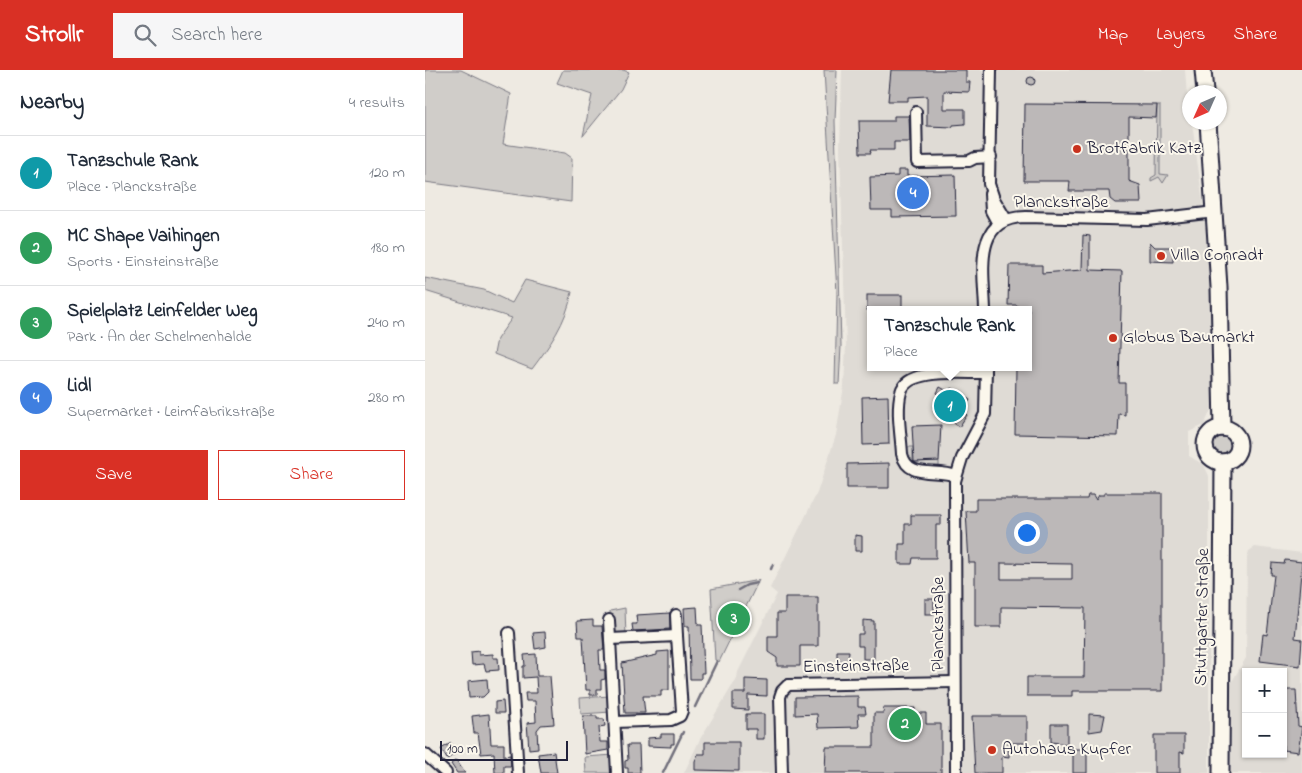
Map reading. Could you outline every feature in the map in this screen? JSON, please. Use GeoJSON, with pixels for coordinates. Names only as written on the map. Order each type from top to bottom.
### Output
{"type":"FeatureCollection","features":[{"type":"Feature","properties":{"kind":"street"},"geometry":{"type":"LineString","coordinates":[[1203,70],[1204,85]]}},
{"type":"Feature","properties":{"kind":"street"},"geometry":{"type":"LineString","coordinates":[[990,71],[991,211],[1002,221]]}},
{"type":"Feature","properties":{"kind":"street"},"geometry":{"type":"LineString","coordinates":[[916,112],[917,162],[969,161],[975,158],[991,157]]}},
{"type":"Feature","properties":{"kind":"street"},"geometry":{"type":"LineString","coordinates":[[1209,130],[1219,287],[1222,428]]}},
{"type":"Feature","properties":{"kind":"street","name":"Planckstraße"},"geometry":{"type":"LineString","coordinates":[[985,306],[986,245],[989,235],[1002,221],[1026,217],[1147,220],[1215,212]]}},
{"type":"Feature","properties":{"kind":"street","name":"Planckstraße"},"geometry":{"type":"LineString","coordinates":[[956,476],[944,471],[916,471],[905,463],[902,454],[900,393],[907,382],[917,376],[974,371]]}},
{"type":"Feature","properties":{"kind":"street","name":"Planckstraße"},"geometry":{"type":"LineString","coordinates":[[956,773],[956,476],[962,458],[984,418],[986,371]]}},
{"type":"Feature","properties":{"kind":"street"},"geometry":{"type":"LineString","coordinates":[[1222,428],[1235,434],[1239,447],[1235,456],[1223,462],[1210,457],[1205,443],[1209,434],[1222,428]]}},
{"type":"Feature","properties":{"kind":"street","name":"Stuttgarter Straße"},"geometry":{"type":"LineString","coordinates":[[1221,773],[1223,462]]}},
{"type":"Feature","properties":{"kind":"street"},"geometry":{"type":"LineString","coordinates":[[615,722],[671,720],[679,716],[682,711],[676,615]]}},
{"type":"Feature","properties":{"kind":"street"},"geometry":{"type":"LineString","coordinates":[[609,620],[617,773]]}},
{"type":"Feature","properties":{"kind":"street"},"geometry":{"type":"LineString","coordinates":[[509,633],[518,773]]}},
{"type":"Feature","properties":{"kind":"street"},"geometry":{"type":"LineString","coordinates":[[610,639],[677,636]]}},
{"type":"Feature","properties":{"kind":"street","name":"Einsteinstraße"},"geometry":{"type":"LineString","coordinates":[[782,773],[780,697],[782,691],[788,685],[955,682]]}},
{"type":"Feature","properties":{"kind":"street"},"geometry":{"type":"LineString","coordinates":[[425,754],[446,773]]}},
{"type":"Feature","properties":{"kind":"shaded area"},"geometry":{"type":"Polygon","coordinates":[[[425,70],[461,70],[511,94],[503,144],[565,153],[572,158],[571,202],[425,182],[425,70]]]}},
{"type":"Feature","properties":{"kind":"shaded area"},"geometry":{"type":"Polygon","coordinates":[[[563,70],[623,70],[629,72],[621,89],[583,136],[592,95],[557,83],[563,70]]]}},
{"type":"Feature","properties":{"kind":"shaded area"},"geometry":{"type":"Polygon","coordinates":[[[824,70],[837,70],[835,121],[841,346],[839,384],[835,384],[837,293],[824,70]]]}},
{"type":"Feature","properties":{"kind":"shaded area"},"geometry":{"type":"Polygon","coordinates":[[[842,70],[1185,70],[1186,85],[1182,85],[1182,130],[1193,130],[1208,240],[1210,287],[1213,406],[1204,425],[1189,432],[1189,456],[1204,465],[1209,476],[1209,773],[684,773],[700,739],[737,678],[738,672],[777,594],[770,588],[817,493],[836,435],[844,386],[846,346],[840,148],[842,70]]]}},
{"type":"Feature","properties":{"kind":"shaded area"},"geometry":{"type":"Polygon","coordinates":[[[1157,105],[1160,105],[1160,174],[1168,175],[1163,183],[1159,177],[1151,181],[1151,178],[1156,175],[1157,105]]]}},
{"type":"Feature","properties":{"kind":"shaded area"},"geometry":{"type":"Polygon","coordinates":[[[425,278],[484,290],[512,303],[525,280],[572,292],[561,324],[532,369],[494,354],[497,339],[512,318],[425,291],[425,278]]]}},
{"type":"Feature","properties":{"kind":"shaded area"},"geometry":{"type":"Polygon","coordinates":[[[1221,435],[1228,438],[1231,445],[1228,452],[1221,455],[1214,452],[1211,445],[1214,438],[1221,435]]]}},
{"type":"Feature","properties":{"kind":"shaded area"},"geometry":{"type":"Polygon","coordinates":[[[905,447],[913,447],[913,462],[939,461],[939,468],[919,468],[912,465],[905,447]]]}},
{"type":"Feature","properties":{"kind":"shaded area"},"geometry":{"type":"Polygon","coordinates":[[[1255,547],[1302,553],[1302,773],[1231,773],[1231,683],[1246,658],[1247,558],[1249,551],[1255,547]]]}},
{"type":"Feature","properties":{"kind":"shaded area"},"geometry":{"type":"Polygon","coordinates":[[[759,580],[719,662],[715,660],[711,589],[759,580]]]}},
{"type":"Feature","properties":{"kind":"shaded area"},"geometry":{"type":"Polygon","coordinates":[[[625,608],[626,637],[611,638],[610,611],[625,608]]]}},
{"type":"Feature","properties":{"kind":"shaded area"},"geometry":{"type":"Polygon","coordinates":[[[610,696],[611,712],[581,714],[580,698],[610,696]]]}},
{"type":"Feature","properties":{"kind":"shaded area"},"geometry":{"type":"Polygon","coordinates":[[[614,755],[615,773],[586,773],[585,757],[614,755]]]}},
{"type":"Feature","properties":{"kind":"building"},"geometry":{"type":"Polygon","coordinates":[[[891,70],[966,70],[966,82],[970,82],[969,92],[944,91],[944,109],[965,109],[965,124],[953,125],[953,127],[927,126],[927,96],[908,97],[908,101],[888,101],[891,70]]]}},
{"type":"Feature","properties":{"kind":"building"},"geometry":{"type":"Polygon","coordinates":[[[1031,77],[1035,81],[1031,85],[1027,81],[1031,77]]]}},
{"type":"Feature","properties":{"kind":"building","name":"Brotfabrik Katz"},"geometry":{"type":"Polygon","coordinates":[[[1025,104],[1157,105],[1156,118],[1129,117],[1129,181],[1140,185],[1141,203],[1115,203],[1110,199],[1109,191],[1069,191],[1070,181],[1024,181],[1025,104]]]}},
{"type":"Feature","properties":{"kind":"building"},"geometry":{"type":"Polygon","coordinates":[[[894,116],[909,116],[910,142],[894,142],[894,150],[870,150],[871,153],[860,153],[859,121],[894,121],[894,116]]]}},
{"type":"Feature","properties":{"kind":"building"},"geometry":{"type":"Polygon","coordinates":[[[898,170],[907,170],[907,176],[955,175],[956,216],[892,217],[892,210],[871,210],[870,177],[898,176],[898,170]]]}},
{"type":"Feature","properties":{"kind":"building"},"geometry":{"type":"Polygon","coordinates":[[[1083,235],[1090,236],[1090,270],[1122,271],[1119,383],[1125,383],[1125,415],[1119,414],[1118,436],[1015,434],[1016,371],[1032,371],[1032,306],[1008,305],[1009,265],[1042,265],[1042,273],[1082,270],[1083,235]]]}},
{"type":"Feature","properties":{"kind":"building","name":"Villa Conradt"},"geometry":{"type":"Polygon","coordinates":[[[1150,242],[1155,247],[1173,247],[1173,262],[1150,261],[1150,242]]]}},
{"type":"Feature","properties":{"kind":"building"},"geometry":{"type":"Polygon","coordinates":[[[867,295],[902,295],[902,306],[867,306],[867,295]]]}},
{"type":"Feature","properties":{"kind":"building"},"geometry":{"type":"Polygon","coordinates":[[[940,387],[949,392],[952,388],[970,400],[962,411],[967,415],[959,427],[933,407],[941,396],[937,393],[940,387]]]}},
{"type":"Feature","properties":{"kind":"building"},"geometry":{"type":"Polygon","coordinates":[[[888,396],[889,444],[863,445],[862,397],[888,396]]]}},
{"type":"Feature","properties":{"kind":"building"},"geometry":{"type":"Polygon","coordinates":[[[941,425],[939,461],[914,462],[912,426],[941,425]]]}},
{"type":"Feature","properties":{"kind":"building"},"geometry":{"type":"Polygon","coordinates":[[[889,463],[889,488],[847,488],[847,464],[889,463]]]}},
{"type":"Feature","properties":{"kind":"building"},"geometry":{"type":"Polygon","coordinates":[[[1104,493],[1162,493],[1162,691],[1072,691],[1072,696],[1027,696],[1027,677],[1084,677],[1085,608],[1001,607],[1001,627],[975,627],[975,563],[969,563],[966,511],[976,511],[976,499],[1087,499],[1088,495],[1093,495],[1096,500],[1099,495],[1104,495],[1104,493]],[[1001,563],[1001,579],[1072,579],[1072,564],[1001,563]]]}},
{"type":"Feature","properties":{"kind":"building"},"geometry":{"type":"Polygon","coordinates":[[[911,515],[941,515],[941,525],[936,525],[936,558],[913,558],[912,564],[899,564],[899,544],[905,544],[905,524],[911,524],[911,515]]]}},
{"type":"Feature","properties":{"kind":"building"},"geometry":{"type":"Polygon","coordinates":[[[855,535],[862,536],[862,551],[855,551],[855,535]]]}},
{"type":"Feature","properties":{"kind":"building"},"geometry":{"type":"Polygon","coordinates":[[[1285,560],[1302,562],[1295,638],[1302,639],[1300,666],[1260,661],[1263,634],[1267,635],[1274,575],[1271,575],[1272,563],[1284,564],[1285,560]]]}},
{"type":"Feature","properties":{"kind":"building"},"geometry":{"type":"Polygon","coordinates":[[[785,597],[818,597],[818,646],[800,646],[800,666],[777,666],[777,658],[768,652],[768,636],[777,636],[777,613],[785,613],[785,597]]]}},
{"type":"Feature","properties":{"kind":"building"},"geometry":{"type":"Polygon","coordinates":[[[925,599],[934,599],[934,614],[925,614],[925,599]]]}},
{"type":"Feature","properties":{"kind":"building"},"geometry":{"type":"Polygon","coordinates":[[[697,607],[698,625],[702,625],[704,673],[701,673],[701,679],[690,679],[689,626],[685,626],[684,608],[697,607]]]}},
{"type":"Feature","properties":{"kind":"building"},"geometry":{"type":"Polygon","coordinates":[[[670,613],[670,629],[633,631],[632,624],[637,624],[636,615],[670,613]]]}},
{"type":"Feature","properties":{"kind":"building"},"geometry":{"type":"Polygon","coordinates":[[[593,620],[593,626],[602,626],[604,650],[599,650],[600,670],[605,670],[605,679],[601,680],[601,689],[597,689],[597,695],[590,695],[590,690],[586,690],[583,637],[578,637],[577,621],[593,620]]]}},
{"type":"Feature","properties":{"kind":"building"},"geometry":{"type":"Polygon","coordinates":[[[863,620],[874,621],[874,659],[863,659],[863,646],[858,646],[858,634],[863,634],[863,620]]]}},
{"type":"Feature","properties":{"kind":"building"},"geometry":{"type":"Polygon","coordinates":[[[545,632],[546,647],[535,649],[533,633],[545,632]]]}},
{"type":"Feature","properties":{"kind":"building"},"geometry":{"type":"Polygon","coordinates":[[[479,651],[479,655],[493,654],[493,658],[498,658],[499,670],[486,671],[484,664],[472,665],[471,652],[479,651]]]}},
{"type":"Feature","properties":{"kind":"building"},"geometry":{"type":"Polygon","coordinates":[[[669,651],[669,690],[661,690],[661,696],[643,696],[645,713],[625,713],[622,663],[657,655],[657,652],[669,651]]]}},
{"type":"Feature","properties":{"kind":"building"},"geometry":{"type":"Polygon","coordinates":[[[837,651],[849,651],[848,662],[837,662],[837,651]]]}},
{"type":"Feature","properties":{"kind":"building"},"geometry":{"type":"Polygon","coordinates":[[[536,654],[537,676],[550,676],[554,724],[541,725],[537,730],[538,748],[529,749],[527,723],[536,722],[535,701],[526,701],[525,693],[537,693],[536,677],[523,678],[523,666],[525,666],[524,655],[536,654]]]}},
{"type":"Feature","properties":{"kind":"building"},"geometry":{"type":"Polygon","coordinates":[[[487,679],[488,692],[483,697],[469,698],[468,681],[487,679]]]}},
{"type":"Feature","properties":{"kind":"building"},"geometry":{"type":"Polygon","coordinates":[[[745,679],[767,680],[767,696],[748,695],[748,710],[733,709],[733,693],[745,693],[745,679]]]}},
{"type":"Feature","properties":{"kind":"building"},"geometry":{"type":"Polygon","coordinates":[[[1287,690],[1296,690],[1298,726],[1302,727],[1298,752],[1287,751],[1287,690]]]}},
{"type":"Feature","properties":{"kind":"building"},"geometry":{"type":"Polygon","coordinates":[[[858,696],[858,707],[865,707],[866,714],[858,714],[859,727],[818,728],[817,714],[795,715],[795,697],[858,696]]]}},
{"type":"Feature","properties":{"kind":"building"},"geometry":{"type":"Polygon","coordinates":[[[503,701],[504,713],[495,713],[495,702],[503,701]]]}},
{"type":"Feature","properties":{"kind":"building"},"geometry":{"type":"Polygon","coordinates":[[[883,708],[915,708],[915,713],[926,713],[926,724],[941,724],[941,773],[825,773],[826,747],[874,747],[874,713],[884,713],[883,708]]]}},
{"type":"Feature","properties":{"kind":"building"},"geometry":{"type":"Polygon","coordinates":[[[489,714],[491,744],[504,744],[504,756],[510,755],[511,766],[504,766],[504,773],[495,773],[494,753],[481,754],[478,733],[474,733],[472,716],[489,714]]]}},
{"type":"Feature","properties":{"kind":"building"},"geometry":{"type":"Polygon","coordinates":[[[746,714],[764,714],[764,739],[756,739],[756,729],[746,729],[746,714]]]}},
{"type":"Feature","properties":{"kind":"building"},"geometry":{"type":"Polygon","coordinates":[[[1089,714],[1105,715],[1102,730],[1089,732],[1089,714]]]}},
{"type":"Feature","properties":{"kind":"building"},"geometry":{"type":"Polygon","coordinates":[[[583,716],[597,716],[597,719],[604,719],[605,726],[599,727],[600,742],[608,742],[608,750],[585,754],[583,716]]]}},
{"type":"Feature","properties":{"kind":"building","name":"Autohaus Kupfer"},"geometry":{"type":"Polygon","coordinates":[[[972,716],[1027,716],[1027,743],[1009,743],[1009,757],[1002,756],[1002,773],[975,773],[972,716]]]}},
{"type":"Feature","properties":{"kind":"building"},"geometry":{"type":"Polygon","coordinates":[[[1051,724],[1067,724],[1067,744],[1051,742],[1051,724]]]}},
{"type":"Feature","properties":{"kind":"building"},"geometry":{"type":"Polygon","coordinates":[[[661,734],[674,734],[674,744],[671,744],[671,747],[648,746],[648,738],[661,737],[661,734]]]}},
{"type":"Feature","properties":{"kind":"building"},"geometry":{"type":"Polygon","coordinates":[[[1154,735],[1184,735],[1184,753],[1180,752],[1180,773],[1154,773],[1154,735]]]}},
{"type":"Feature","properties":{"kind":"building"},"geometry":{"type":"Polygon","coordinates":[[[705,742],[739,742],[739,771],[695,770],[695,761],[698,754],[705,754],[705,742]]]}},
{"type":"Feature","properties":{"kind":"building"},"geometry":{"type":"Polygon","coordinates":[[[451,743],[457,753],[447,759],[441,749],[451,743]]]}},
{"type":"Feature","properties":{"kind":"building"},"geometry":{"type":"Polygon","coordinates":[[[627,745],[639,745],[640,773],[628,773],[628,768],[625,768],[625,761],[628,760],[627,745]]]}},
{"type":"Feature","properties":{"kind":"building"},"geometry":{"type":"Polygon","coordinates":[[[1073,749],[1087,749],[1087,773],[1073,773],[1073,749]]]}},
{"type":"Feature","properties":{"kind":"building"},"geometry":{"type":"Polygon","coordinates":[[[554,752],[557,773],[541,773],[538,754],[554,752]]]}},
{"type":"Feature","properties":{"kind":"building"},"geometry":{"type":"Polygon","coordinates":[[[456,760],[465,773],[457,773],[451,764],[456,760]]]}},
{"type":"Feature","properties":{"kind":"waterway"},"geometry":{"type":"LineString","coordinates":[[771,569],[773,564]]}},
{"type":"Feature","properties":{"kind":"waterway"},"geometry":{"type":"LineString","coordinates":[[738,590],[747,585],[757,583]]}},
{"type":"Feature","properties":{"kind":"waterway"},"geometry":{"type":"LineString","coordinates":[[695,707],[717,661]]}},
{"type":"Feature","properties":{"kind":"waterway"},"geometry":{"type":"LineString","coordinates":[[663,773],[683,732]]}},
{"type":"Feature","properties":{"kind":"place","name":"Brotfabrik Katz"},"geometry":{"type":"Point","coordinates":[1077,149]}},
{"type":"Feature","properties":{"kind":"place","name":"Lidl"},"geometry":{"type":"Point","coordinates":[913,193]}},
{"type":"Feature","properties":{"kind":"place","name":"Villa Conradt"},"geometry":{"type":"Point","coordinates":[1161,256]}},
{"type":"Feature","properties":{"kind":"place","name":"Globus Baumarkt"},"geometry":{"type":"Point","coordinates":[1113,338]}},
{"type":"Feature","properties":{"kind":"place","name":"Tanzschule Rank"},"geometry":{"type":"Point","coordinates":[950,406]}},
{"type":"Feature","properties":{"kind":"place","name":"Spielplatz Leinfelder Weg"},"geometry":{"type":"Point","coordinates":[734,619]}},
{"type":"Feature","properties":{"kind":"place","name":"MC Shape Vaihingen"},"geometry":{"type":"Point","coordinates":[905,724]}},
{"type":"Feature","properties":{"kind":"place","name":"Autohaus Kupfer"},"geometry":{"type":"Point","coordinates":[992,750]}}]}
